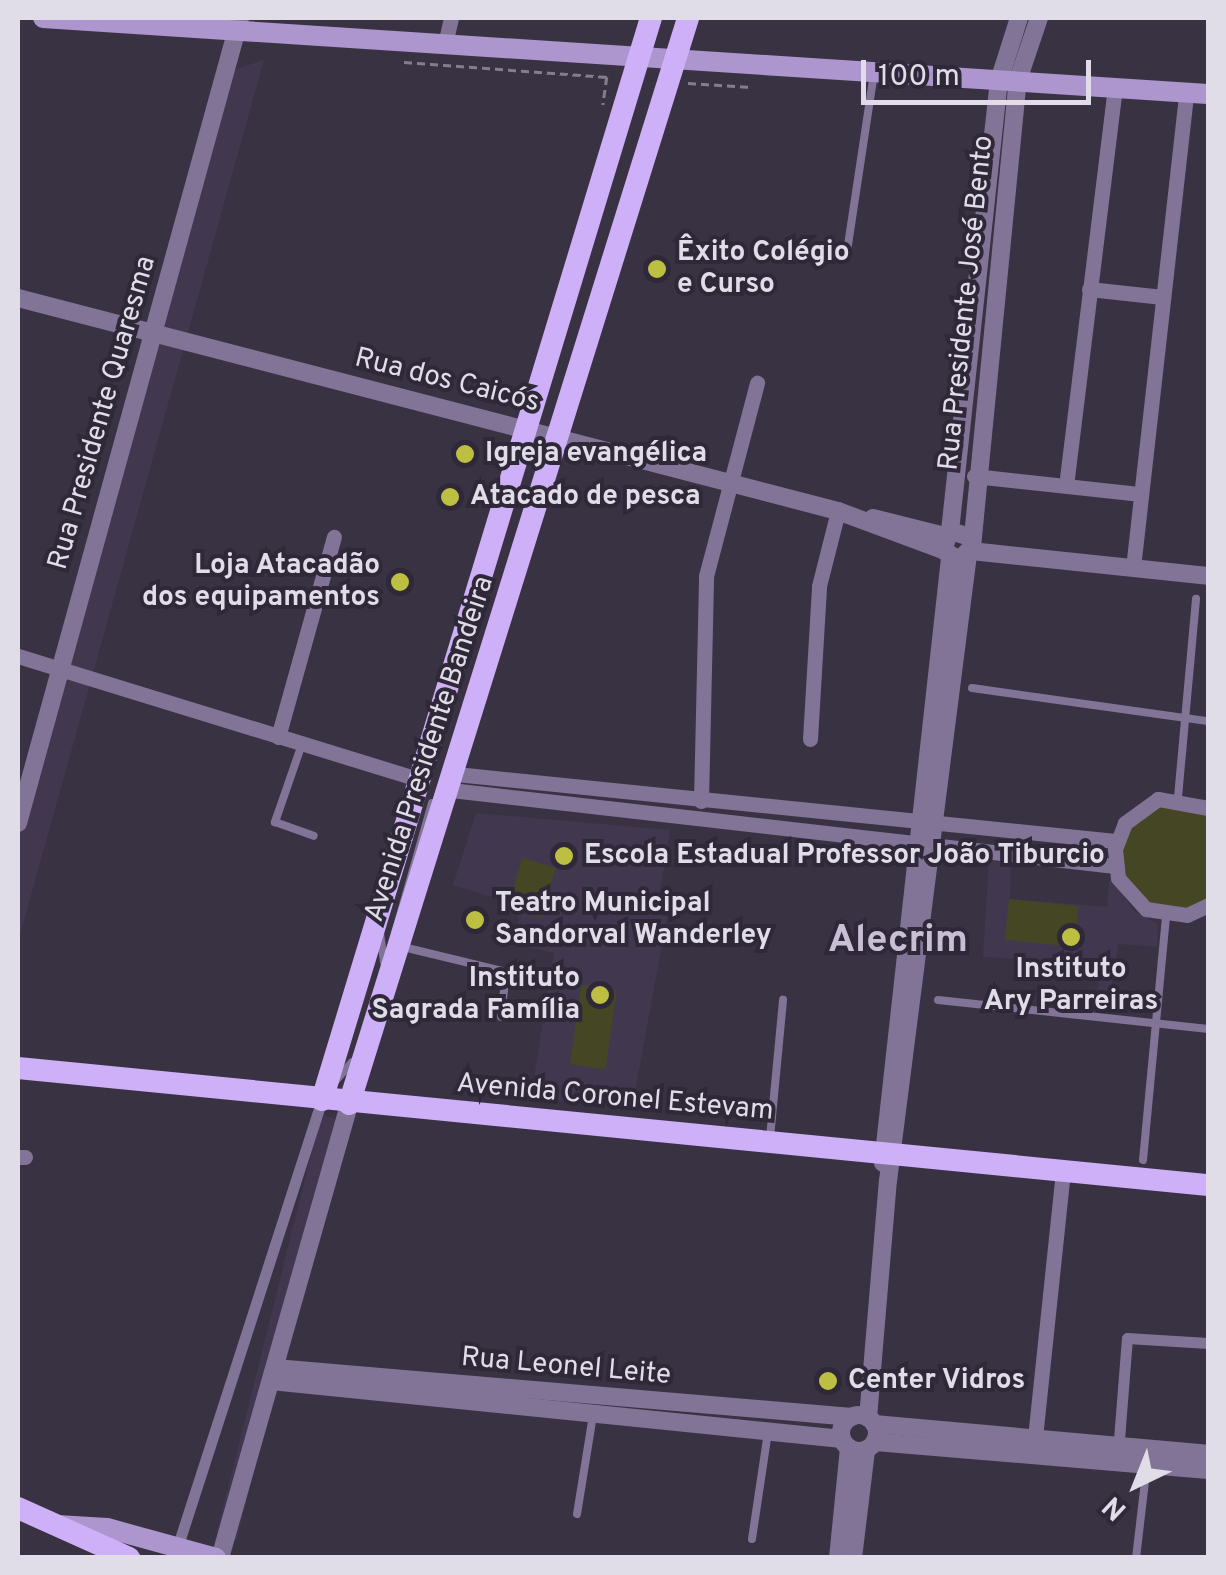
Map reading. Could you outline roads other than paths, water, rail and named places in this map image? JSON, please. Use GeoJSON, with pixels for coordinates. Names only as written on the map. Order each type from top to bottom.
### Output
{"type":"FeatureCollection","features":[{"type":"Feature","properties":{"kind":"main road"},"geometry":{"type":"LineString","coordinates":[[43,18],[238,24],[676,62],[1208,94]]}},
{"type":"Feature","properties":{"kind":"main road","name":"Avenida Presidente Bandeira"},"geometry":{"type":"LineString","coordinates":[[324,1094],[522,427],[651,18]]}},
{"type":"Feature","properties":{"kind":"main road","name":"Avenida Presidente Bandeira"},"geometry":{"type":"LineString","coordinates":[[349,1104],[454,782],[688,18]]}},
{"type":"Feature","properties":{"kind":"main road"},"geometry":{"type":"LineString","coordinates":[[574,268],[609,280]]}},
{"type":"Feature","properties":{"kind":"main road","name":"Avenida Coronel Estevam"},"geometry":{"type":"LineString","coordinates":[[18,1068],[324,1094],[349,1104],[1208,1184]]}},
{"type":"Feature","properties":{"kind":"main road"},"geometry":{"type":"LineString","coordinates":[[18,1508],[129,1558]]}},
{"type":"Feature","properties":{"kind":"main road"},"geometry":{"type":"LineString","coordinates":[[57,1524],[178,1545],[218,1558]]}},
{"type":"Feature","properties":{"kind":"street"},"geometry":{"type":"LineString","coordinates":[[445,44],[451,18]]}},
{"type":"Feature","properties":{"kind":"street","name":"Rua Presidente José Bento"},"geometry":{"type":"LineString","coordinates":[[853,1558],[861,1428],[888,1154],[926,844],[1009,80],[1020,18]]}},
{"type":"Feature","properties":{"kind":"street","name":"Rua Presidente José Bento"},"geometry":{"type":"LineString","coordinates":[[1009,80],[1039,18]]}},
{"type":"Feature","properties":{"kind":"street","name":"Rua Presidente Quaresma"},"geometry":{"type":"LineString","coordinates":[[18,823],[58,668],[157,336],[238,24]]}},
{"type":"Feature","properties":{"kind":"street"},"geometry":{"type":"LineString","coordinates":[[1066,486],[1115,88]]}},
{"type":"Feature","properties":{"kind":"street"},"geometry":{"type":"LineString","coordinates":[[1133,568],[1186,93]]}},
{"type":"Feature","properties":{"kind":"street"},"geometry":{"type":"LineString","coordinates":[[1089,289],[1162,297]]}},
{"type":"Feature","properties":{"kind":"street","name":"Rua dos Caicós"},"geometry":{"type":"LineString","coordinates":[[18,298],[522,427],[959,545],[1208,576]]}},
{"type":"Feature","properties":{"kind":"street"},"geometry":{"type":"LineString","coordinates":[[702,801],[706,576],[756,383]]}},
{"type":"Feature","properties":{"kind":"street","name":"Rua Presidente José Bento"},"geometry":{"type":"LineString","coordinates":[[959,545],[974,476],[973,412]]}},
{"type":"Feature","properties":{"kind":"street"},"geometry":{"type":"LineString","coordinates":[[974,476],[1142,494]]}},
{"type":"Feature","properties":{"kind":"street"},"geometry":{"type":"LineString","coordinates":[[810,740],[819,586],[838,511]]}},
{"type":"Feature","properties":{"kind":"street"},"geometry":{"type":"LineString","coordinates":[[278,737],[334,538]]}},
{"type":"Feature","properties":{"kind":"street"},"geometry":{"type":"LineString","coordinates":[[18,656],[420,780]]}},
{"type":"Feature","properties":{"kind":"street"},"geometry":{"type":"LineString","coordinates":[[454,782],[702,801],[1116,841]]}},
{"type":"Feature","properties":{"kind":"street"},"geometry":{"type":"LineString","coordinates":[[454,782],[1115,866]]}},
{"type":"Feature","properties":{"kind":"street"},"geometry":{"type":"LineString","coordinates":[[1208,808],[1178,797],[1139,808],[1116,841],[1115,866],[1130,896],[1166,916],[1208,905]]}},
{"type":"Feature","properties":{"kind":"street","name":"Avenida Presidente Bandeira"},"geometry":{"type":"LineString","coordinates":[[178,1545],[324,1094]]}},
{"type":"Feature","properties":{"kind":"street","name":"Avenida Presidente Bandeira"},"geometry":{"type":"LineString","coordinates":[[218,1558],[349,1104]]}},
{"type":"Feature","properties":{"kind":"street"},"geometry":{"type":"LineString","coordinates":[[1034,1446],[1064,1173]]}},
{"type":"Feature","properties":{"kind":"street"},"geometry":{"type":"LineString","coordinates":[[1118,1454],[1127,1338],[1208,1343]]}},
{"type":"Feature","properties":{"kind":"street","name":"Rua Leonel Leite"},"geometry":{"type":"LineString","coordinates":[[273,1375],[861,1428]]}},
{"type":"Feature","properties":{"kind":"street","name":"Rua Leonel Leite"},"geometry":{"type":"LineString","coordinates":[[537,1399],[594,1410],[665,1410],[769,1428],[861,1428]]}},
{"type":"Feature","properties":{"kind":"street"},"geometry":{"type":"LineString","coordinates":[[861,1428],[1118,1454],[1208,1454]]}},
{"type":"Feature","properties":{"kind":"street","name":"Rua Presidente José Bento"},"geometry":{"type":"LineString","coordinates":[[838,1558],[861,1428]]}},
{"type":"Feature","properties":{"kind":"street"},"geometry":{"type":"LineString","coordinates":[[1118,1454],[1147,1464],[1208,1470]]}},
{"type":"Feature","properties":{"kind":"lane"},"geometry":{"type":"LineString","coordinates":[[848,245],[874,73]]}},
{"type":"Feature","properties":{"kind":"lane"},"geometry":{"type":"LineString","coordinates":[[1178,797],[1196,599]]}},
{"type":"Feature","properties":{"kind":"lane"},"geometry":{"type":"LineString","coordinates":[[972,688],[1208,721]]}},
{"type":"Feature","properties":{"kind":"lane"},"geometry":{"type":"LineString","coordinates":[[302,744],[275,822],[314,836]]}},
{"type":"Feature","properties":{"kind":"lane"},"geometry":{"type":"LineString","coordinates":[[464,748],[417,842],[392,923],[398,946],[506,972],[501,1017]]}},
{"type":"Feature","properties":{"kind":"lane"},"geometry":{"type":"LineString","coordinates":[[1143,1160],[1166,916]]}},
{"type":"Feature","properties":{"kind":"lane"},"geometry":{"type":"LineString","coordinates":[[769,1142],[783,1000]]}},
{"type":"Feature","properties":{"kind":"lane"},"geometry":{"type":"LineString","coordinates":[[938,1000],[1208,1028]]}},
{"type":"Feature","properties":{"kind":"lane"},"geometry":{"type":"LineString","coordinates":[[577,1514],[594,1410]]}},
{"type":"Feature","properties":{"kind":"lane"},"geometry":{"type":"LineString","coordinates":[[752,1539],[769,1428]]}},
{"type":"Feature","properties":{"kind":"lane"},"geometry":{"type":"LineString","coordinates":[[1136,1558],[1147,1464]]}},
{"type":"Feature","properties":{"kind":"place","name":"Êxito Colégio e Curso"},"geometry":{"type":"Point","coordinates":[657,269]}},
{"type":"Feature","properties":{"kind":"place","name":"Igreja evangélica"},"geometry":{"type":"Point","coordinates":[465,454]}},
{"type":"Feature","properties":{"kind":"place","name":"Atacado de pesca"},"geometry":{"type":"Point","coordinates":[450,497]}},
{"type":"Feature","properties":{"kind":"place","name":"Loja Atacadão dos equipamentos"},"geometry":{"type":"Point","coordinates":[400,582]}},
{"type":"Feature","properties":{"kind":"place","name":"Escola Estadual Professor João Tiburcio"},"geometry":{"type":"Point","coordinates":[564,856]}},
{"type":"Feature","properties":{"kind":"place","name":"Teatro Municipal Sandorval Wanderley"},"geometry":{"type":"Point","coordinates":[475,920]}},
{"type":"Feature","properties":{"kind":"place","name":"Instituto Ary Parreiras"},"geometry":{"type":"Point","coordinates":[1071,937]}},
{"type":"Feature","properties":{"kind":"place","name":"Instituto Sagrada Família"},"geometry":{"type":"Point","coordinates":[600,995]}},
{"type":"Feature","properties":{"kind":"place","name":"Center Vidros"},"geometry":{"type":"Point","coordinates":[828,1381]}},
{"type":"Feature","properties":{"kind":"district","name":"Alecrim"},"geometry":{"type":"Point","coordinates":[898,942]}}]}
